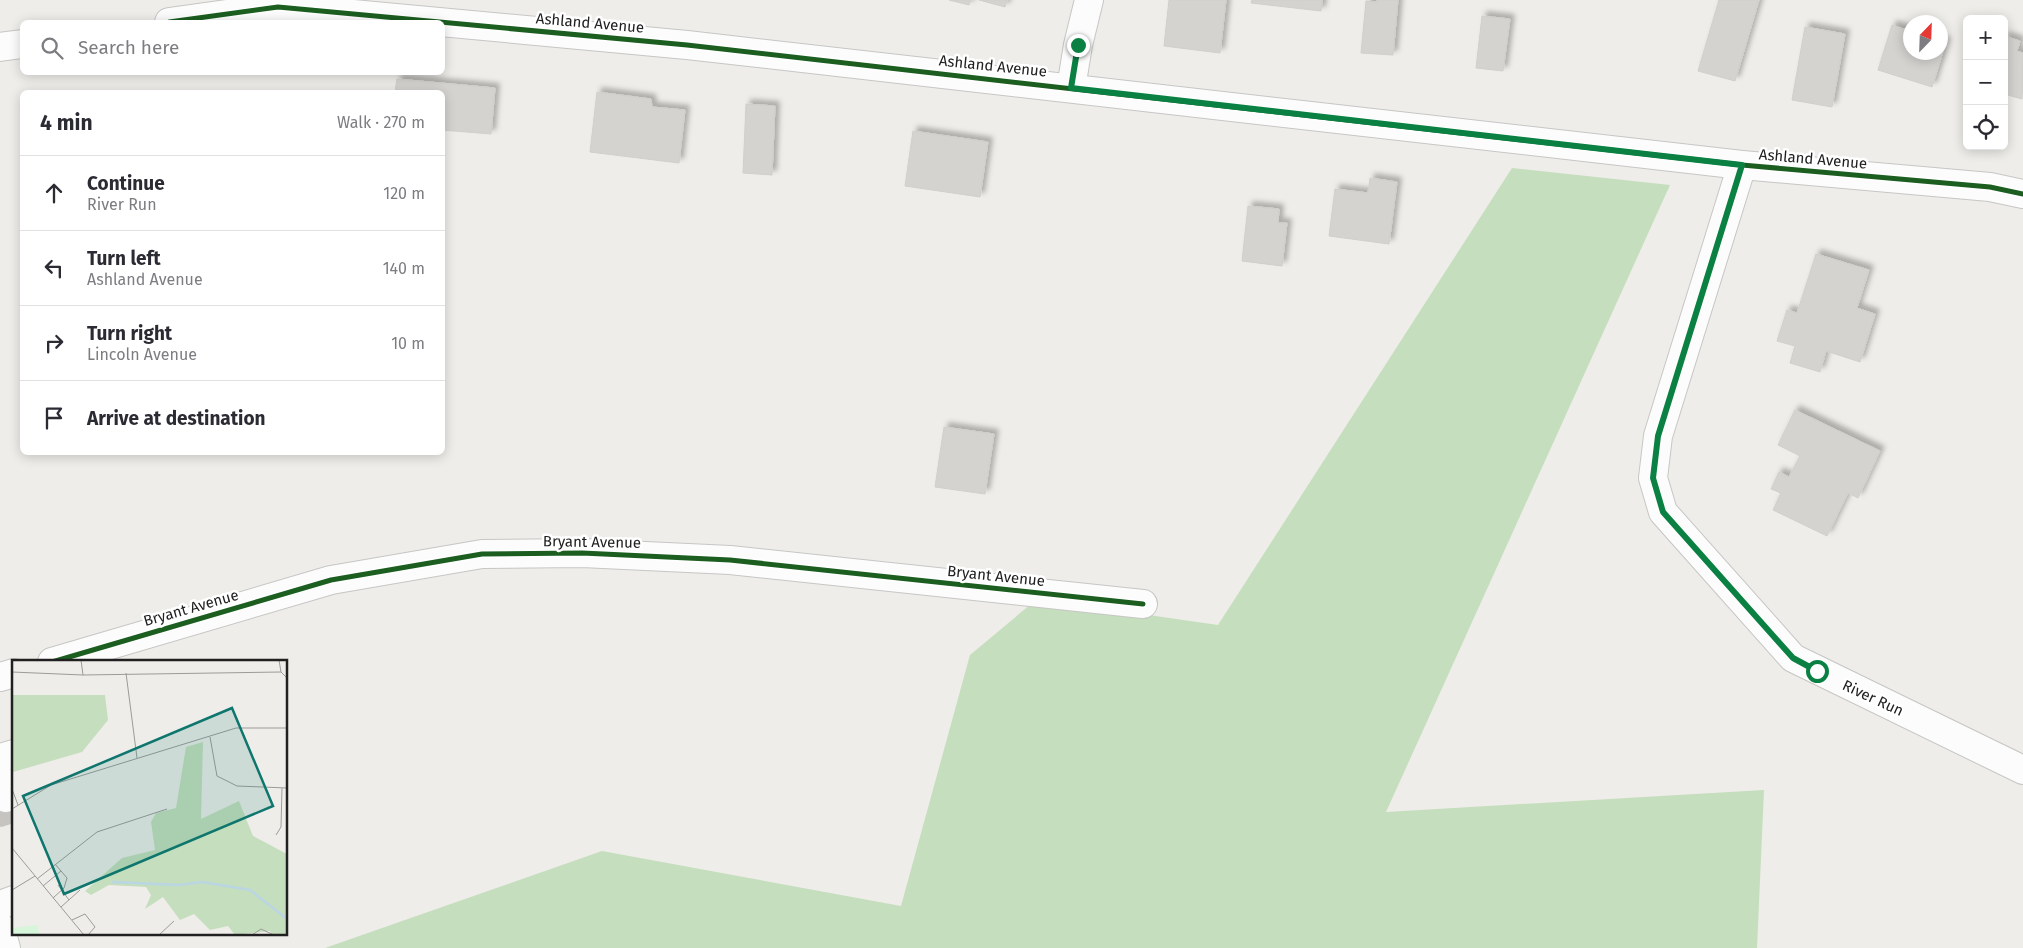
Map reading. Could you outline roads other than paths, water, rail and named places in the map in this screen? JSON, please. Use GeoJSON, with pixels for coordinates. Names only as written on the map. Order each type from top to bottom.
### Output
{"type":"FeatureCollection","features":[{"type":"Feature","properties":{"kind":"street"},"geometry":{"type":"LineString","coordinates":[[1071,88],[1088,0]]}},
{"type":"Feature","properties":{"kind":"street","name":"Ashland Avenue"},"geometry":{"type":"LineString","coordinates":[[183,20],[278,6],[425,20]]}},
{"type":"Feature","properties":{"kind":"street","name":"Ashland Avenue"},"geometry":{"type":"LineString","coordinates":[[445,22],[687,45],[1742,165],[1990,187],[2023,194]]}},
{"type":"Feature","properties":{"kind":"street"},"geometry":{"type":"LineString","coordinates":[[0,47],[20,44]]}},
{"type":"Feature","properties":{"kind":"street","name":"River Run"},"geometry":{"type":"LineString","coordinates":[[1742,165],[1658,436],[1653,478],[1663,512],[1793,658],[2023,770]]}},
{"type":"Feature","properties":{"kind":"street","name":"Bryant Avenue"},"geometry":{"type":"LineString","coordinates":[[59,660],[331,580],[482,554],[582,553],[730,560],[1143,604]]}},
{"type":"Feature","properties":{"kind":"street"},"geometry":{"type":"LineString","coordinates":[[0,905],[12,901]]}},
{"type":"Feature","properties":{"kind":"street"},"geometry":{"type":"LineString","coordinates":[[0,926],[6,948]]}},
{"type":"Feature","properties":{"kind":"tunnel"},"geometry":{"type":"LineString","coordinates":[[6,798],[12,817]]}}]}
